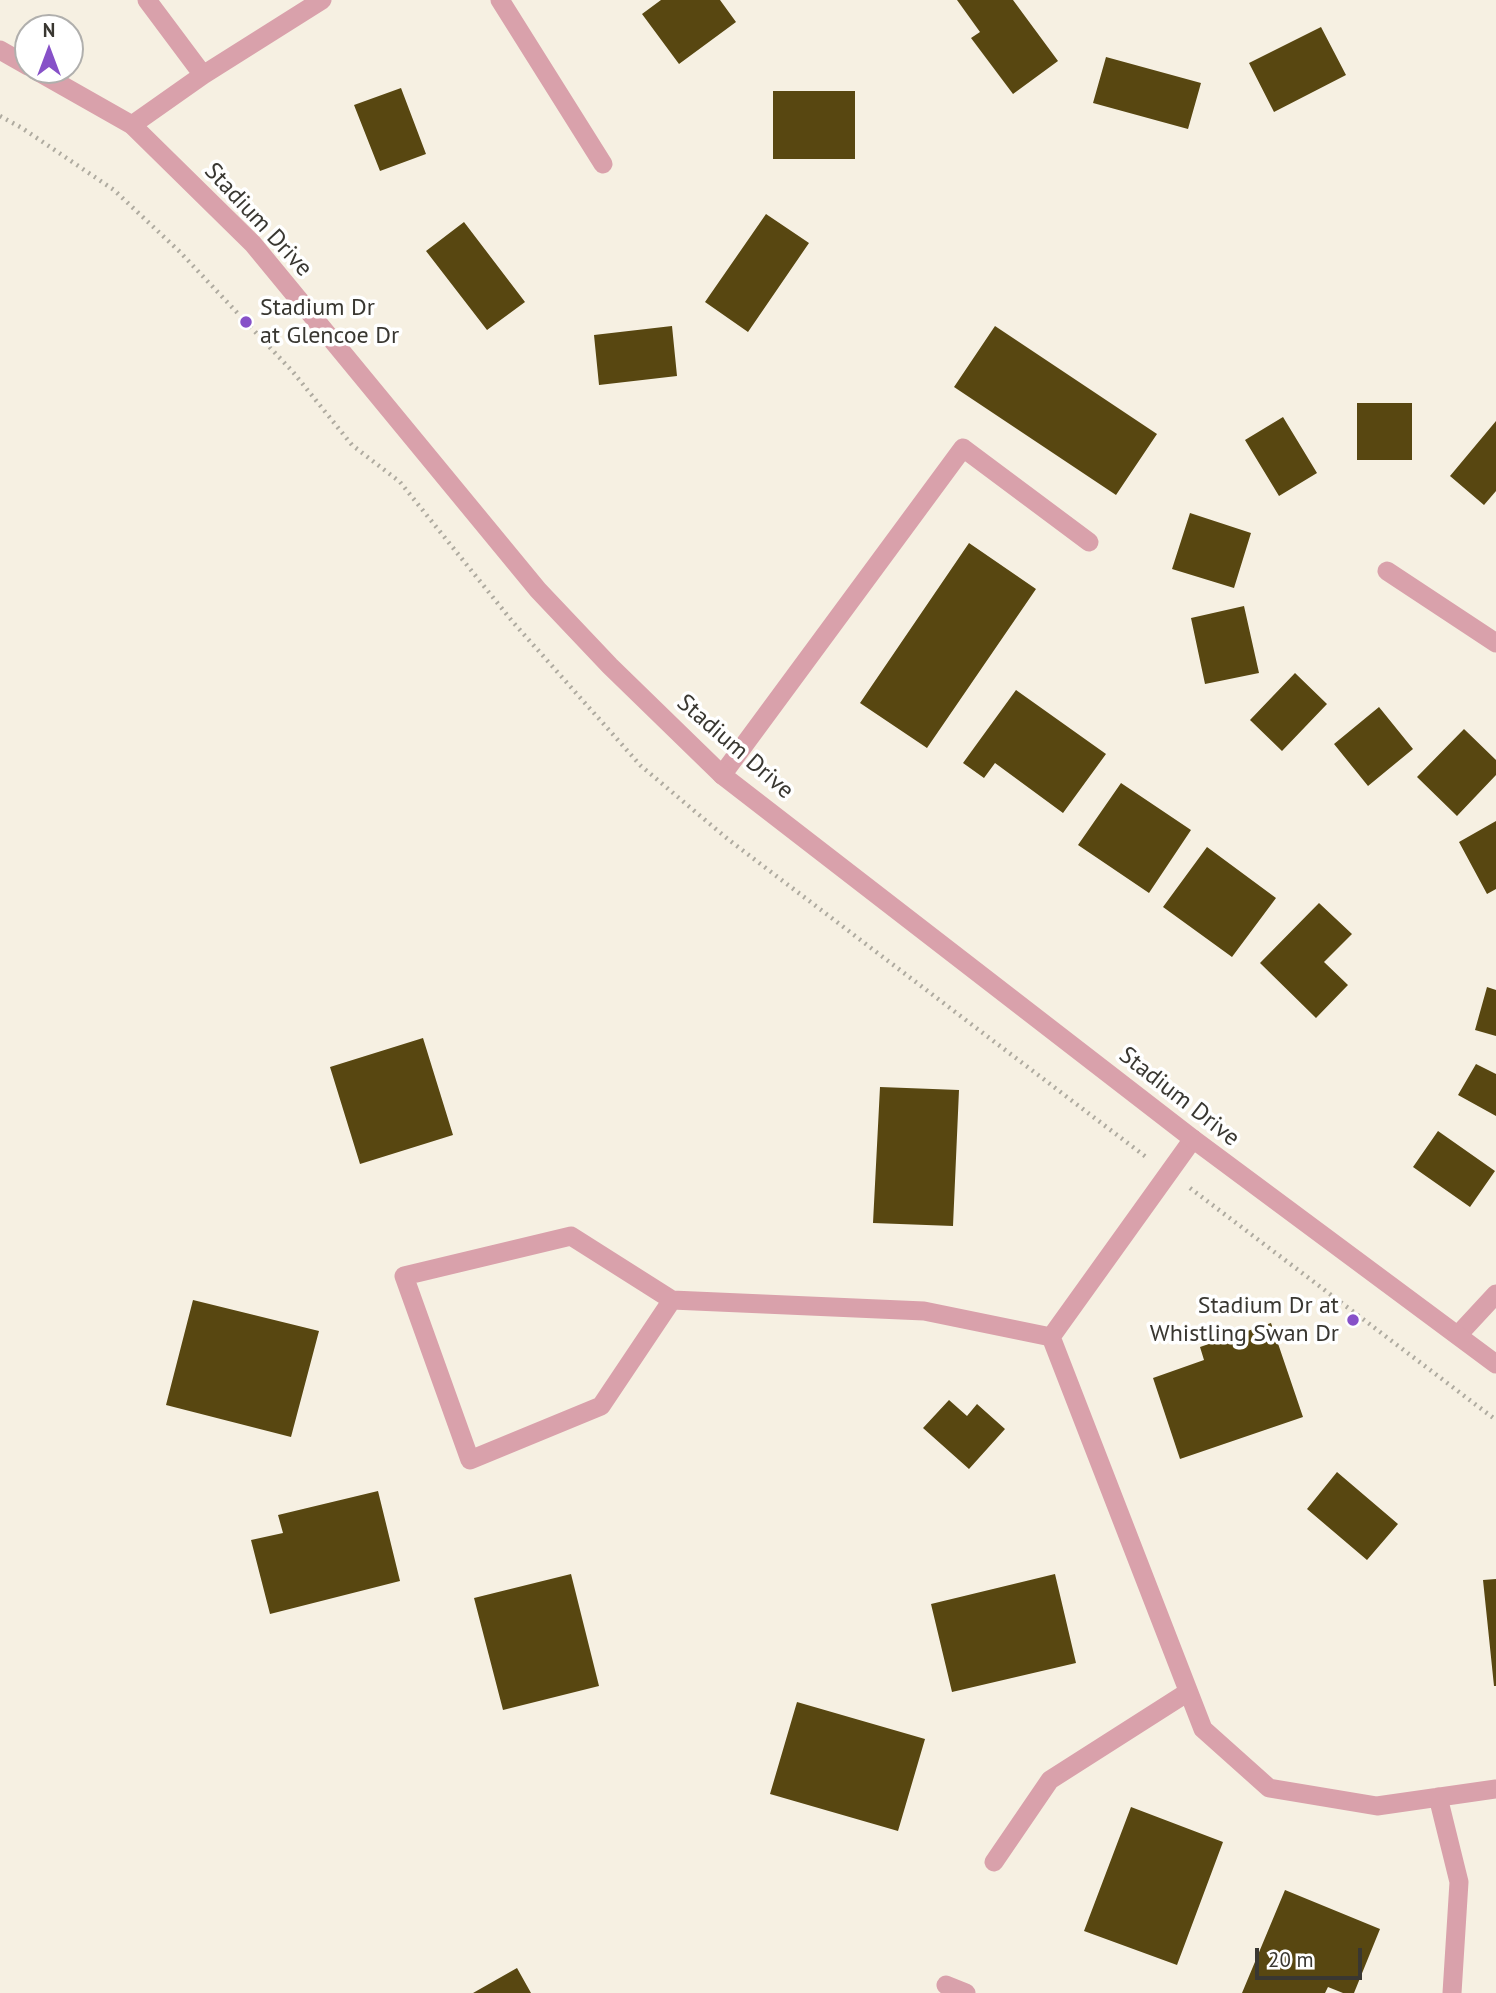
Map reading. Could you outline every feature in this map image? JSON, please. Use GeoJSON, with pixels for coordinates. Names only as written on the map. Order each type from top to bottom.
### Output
{"type":"FeatureCollection","features":[{"type":"Feature","properties":{"kind":"street"},"geometry":{"type":"LineString","coordinates":[[147,0],[203,75]]}},
{"type":"Feature","properties":{"kind":"street"},"geometry":{"type":"LineString","coordinates":[[132,125],[203,75],[323,0]]}},
{"type":"Feature","properties":{"kind":"street"},"geometry":{"type":"LineString","coordinates":[[500,0],[603,164]]}},
{"type":"Feature","properties":{"kind":"street","name":"Stadium Drive"},"geometry":{"type":"LineString","coordinates":[[60,84],[132,125],[253,244],[538,590],[610,666],[722,775],[1193,1139],[1496,1364]]}},
{"type":"Feature","properties":{"kind":"street"},"geometry":{"type":"LineString","coordinates":[[722,775],[963,449],[1089,542]]}},
{"type":"Feature","properties":{"kind":"street"},"geometry":{"type":"LineString","coordinates":[[1387,571],[1496,643]]}},
{"type":"Feature","properties":{"kind":"street"},"geometry":{"type":"LineString","coordinates":[[1051,1337],[1193,1139]]}},
{"type":"Feature","properties":{"kind":"street"},"geometry":{"type":"LineString","coordinates":[[672,1300],[601,1406],[470,1461],[404,1276],[571,1236],[672,1300],[925,1311],[1051,1337]]}},
{"type":"Feature","properties":{"kind":"street"},"geometry":{"type":"LineString","coordinates":[[1458,1335],[1496,1294]]}},
{"type":"Feature","properties":{"kind":"street"},"geometry":{"type":"LineString","coordinates":[[1051,1337],[1203,1729],[1269,1788],[1377,1805],[1496,1789]]}},
{"type":"Feature","properties":{"kind":"street"},"geometry":{"type":"LineString","coordinates":[[994,1862],[1050,1780],[1188,1692]]}},
{"type":"Feature","properties":{"kind":"street"},"geometry":{"type":"LineString","coordinates":[[1438,1797],[1459,1882],[1452,1993]]}},
{"type":"Feature","properties":{"kind":"street"},"geometry":{"type":"LineString","coordinates":[[946,1985],[965,1993]]}},
{"type":"Feature","properties":{"kind":"path"},"geometry":{"type":"LineString","coordinates":[[1215,1205],[1496,1420]]}},
{"type":"Feature","properties":{"kind":"building"},"geometry":{"type":"Polygon","coordinates":[[[661,0],[720,0],[736,22],[679,64],[642,14],[661,0]]]}},
{"type":"Feature","properties":{"kind":"building"},"geometry":{"type":"Polygon","coordinates":[[[957,0],[1013,0],[1058,61],[1013,94],[971,38],[980,32],[957,0]]]}},
{"type":"Feature","properties":{"kind":"building"},"geometry":{"type":"Polygon","coordinates":[[[1321,27],[1346,75],[1274,112],[1249,63],[1321,27]]]}},
{"type":"Feature","properties":{"kind":"building"},"geometry":{"type":"Polygon","coordinates":[[[1106,57],[1201,83],[1188,129],[1093,103],[1106,57]]]}},
{"type":"Feature","properties":{"kind":"building"},"geometry":{"type":"Polygon","coordinates":[[[401,88],[426,154],[380,171],[354,105],[401,88]]]}},
{"type":"Feature","properties":{"kind":"building"},"geometry":{"type":"Polygon","coordinates":[[[773,91],[855,91],[855,159],[773,159],[773,91]]]}},
{"type":"Feature","properties":{"kind":"building"},"geometry":{"type":"Polygon","coordinates":[[[766,214],[809,243],[748,332],[705,302],[766,214]]]}},
{"type":"Feature","properties":{"kind":"building"},"geometry":{"type":"Polygon","coordinates":[[[464,222],[525,302],[487,330],[426,251],[464,222]]]}},
{"type":"Feature","properties":{"kind":"building"},"geometry":{"type":"Polygon","coordinates":[[[672,326],[677,376],[599,385],[594,335],[672,326]]]}},
{"type":"Feature","properties":{"kind":"building"},"geometry":{"type":"Polygon","coordinates":[[[995,326],[1157,434],[1116,495],[954,387],[995,326]]]}},
{"type":"Feature","properties":{"kind":"building"},"geometry":{"type":"Polygon","coordinates":[[[1357,403],[1412,403],[1412,460],[1357,460],[1357,403]]]}},
{"type":"Feature","properties":{"kind":"building"},"geometry":{"type":"Polygon","coordinates":[[[1283,417],[1317,473],[1279,496],[1245,440],[1283,417]]]}},
{"type":"Feature","properties":{"kind":"building"},"geometry":{"type":"Polygon","coordinates":[[[1496,421],[1496,491],[1484,505],[1450,476],[1496,421]]]}},
{"type":"Feature","properties":{"kind":"building"},"geometry":{"type":"Polygon","coordinates":[[[1190,513],[1251,533],[1234,588],[1172,569],[1190,513]]]}},
{"type":"Feature","properties":{"kind":"building"},"geometry":{"type":"Polygon","coordinates":[[[969,543],[1036,589],[927,748],[860,703],[969,543]]]}},
{"type":"Feature","properties":{"kind":"building"},"geometry":{"type":"Polygon","coordinates":[[[1244,606],[1259,673],[1205,684],[1191,618],[1244,606]]]}},
{"type":"Feature","properties":{"kind":"building"},"geometry":{"type":"Polygon","coordinates":[[[1295,673],[1327,704],[1282,751],[1250,720],[1295,673]]]}},
{"type":"Feature","properties":{"kind":"building"},"geometry":{"type":"Polygon","coordinates":[[[1016,690],[1106,754],[1063,813],[995,763],[984,778],[963,763],[1016,690]]]}},
{"type":"Feature","properties":{"kind":"building"},"geometry":{"type":"Polygon","coordinates":[[[1379,707],[1413,749],[1368,786],[1334,744],[1379,707]]]}},
{"type":"Feature","properties":{"kind":"building"},"geometry":{"type":"Polygon","coordinates":[[[1464,729],[1496,760],[1496,775],[1457,816],[1417,777],[1464,729]]]}},
{"type":"Feature","properties":{"kind":"building"},"geometry":{"type":"Polygon","coordinates":[[[1121,783],[1191,830],[1149,893],[1078,845],[1121,783]]]}},
{"type":"Feature","properties":{"kind":"building"},"geometry":{"type":"Polygon","coordinates":[[[1496,821],[1496,889],[1487,894],[1459,842],[1496,821]]]}},
{"type":"Feature","properties":{"kind":"building"},"geometry":{"type":"Polygon","coordinates":[[[1207,847],[1276,898],[1232,957],[1163,907],[1207,847]]]}},
{"type":"Feature","properties":{"kind":"building"},"geometry":{"type":"Polygon","coordinates":[[[1319,903],[1352,934],[1324,962],[1348,985],[1316,1018],[1260,963],[1319,903]]]}},
{"type":"Feature","properties":{"kind":"building"},"geometry":{"type":"Polygon","coordinates":[[[1487,987],[1496,990],[1496,1036],[1475,1030],[1487,987]]]}},
{"type":"Feature","properties":{"kind":"building"},"geometry":{"type":"Polygon","coordinates":[[[423,1038],[453,1135],[360,1164],[330,1067],[423,1038]]]}},
{"type":"Feature","properties":{"kind":"building"},"geometry":{"type":"Polygon","coordinates":[[[1476,1064],[1496,1074],[1496,1116],[1458,1095],[1476,1064]]]}},
{"type":"Feature","properties":{"kind":"building"},"geometry":{"type":"Polygon","coordinates":[[[880,1087],[959,1090],[953,1226],[873,1223],[880,1087]]]}},
{"type":"Feature","properties":{"kind":"building"},"geometry":{"type":"Polygon","coordinates":[[[1438,1131],[1495,1171],[1470,1207],[1413,1167],[1438,1131]]]}},
{"type":"Feature","properties":{"kind":"building"},"geometry":{"type":"Polygon","coordinates":[[[193,1300],[319,1331],[291,1437],[166,1405],[193,1300]]]}},
{"type":"Feature","properties":{"kind":"building"},"geometry":{"type":"Polygon","coordinates":[[[1271,1323],[1303,1417],[1180,1459],[1153,1378],[1204,1360],[1200,1347],[1271,1323]]]}},
{"type":"Feature","properties":{"kind":"building"},"geometry":{"type":"Polygon","coordinates":[[[949,1400],[967,1416],[977,1404],[1005,1429],[969,1469],[923,1428],[949,1400]]]}},
{"type":"Feature","properties":{"kind":"building"},"geometry":{"type":"Polygon","coordinates":[[[1337,1472],[1398,1524],[1367,1560],[1307,1509],[1337,1472]]]}},
{"type":"Feature","properties":{"kind":"building"},"geometry":{"type":"Polygon","coordinates":[[[378,1491],[400,1581],[270,1614],[251,1540],[283,1533],[278,1515],[378,1491]]]}},
{"type":"Feature","properties":{"kind":"building"},"geometry":{"type":"Polygon","coordinates":[[[571,1574],[599,1686],[503,1710],[474,1598],[571,1574]]]}},
{"type":"Feature","properties":{"kind":"building"},"geometry":{"type":"Polygon","coordinates":[[[1055,1574],[1076,1663],[952,1692],[931,1604],[1055,1574]]]}},
{"type":"Feature","properties":{"kind":"building"},"geometry":{"type":"Polygon","coordinates":[[[1496,1579],[1496,1686],[1494,1686],[1483,1580],[1496,1579]]]}},
{"type":"Feature","properties":{"kind":"building"},"geometry":{"type":"Polygon","coordinates":[[[797,1702],[925,1739],[898,1831],[770,1794],[797,1702]]]}},
{"type":"Feature","properties":{"kind":"building"},"geometry":{"type":"Polygon","coordinates":[[[1131,1807],[1223,1842],[1177,1965],[1084,1931],[1131,1807]]]}},
{"type":"Feature","properties":{"kind":"building"},"geometry":{"type":"Polygon","coordinates":[[[1285,1890],[1380,1929],[1354,1993],[1343,1993],[1328,1987],[1325,1993],[1242,1993],[1285,1890]]]}},
{"type":"Feature","properties":{"kind":"building"},"geometry":{"type":"Polygon","coordinates":[[[517,1968],[531,1993],[473,1993],[517,1968]]]}},
{"type":"Feature","properties":{"kind":"place","name":"Stadium Dr at Glencoe Dr"},"geometry":{"type":"Point","coordinates":[246,322]}},
{"type":"Feature","properties":{"kind":"place","name":"Stadium Dr at Whistling Swan Dr"},"geometry":{"type":"Point","coordinates":[1353,1320]}}]}
